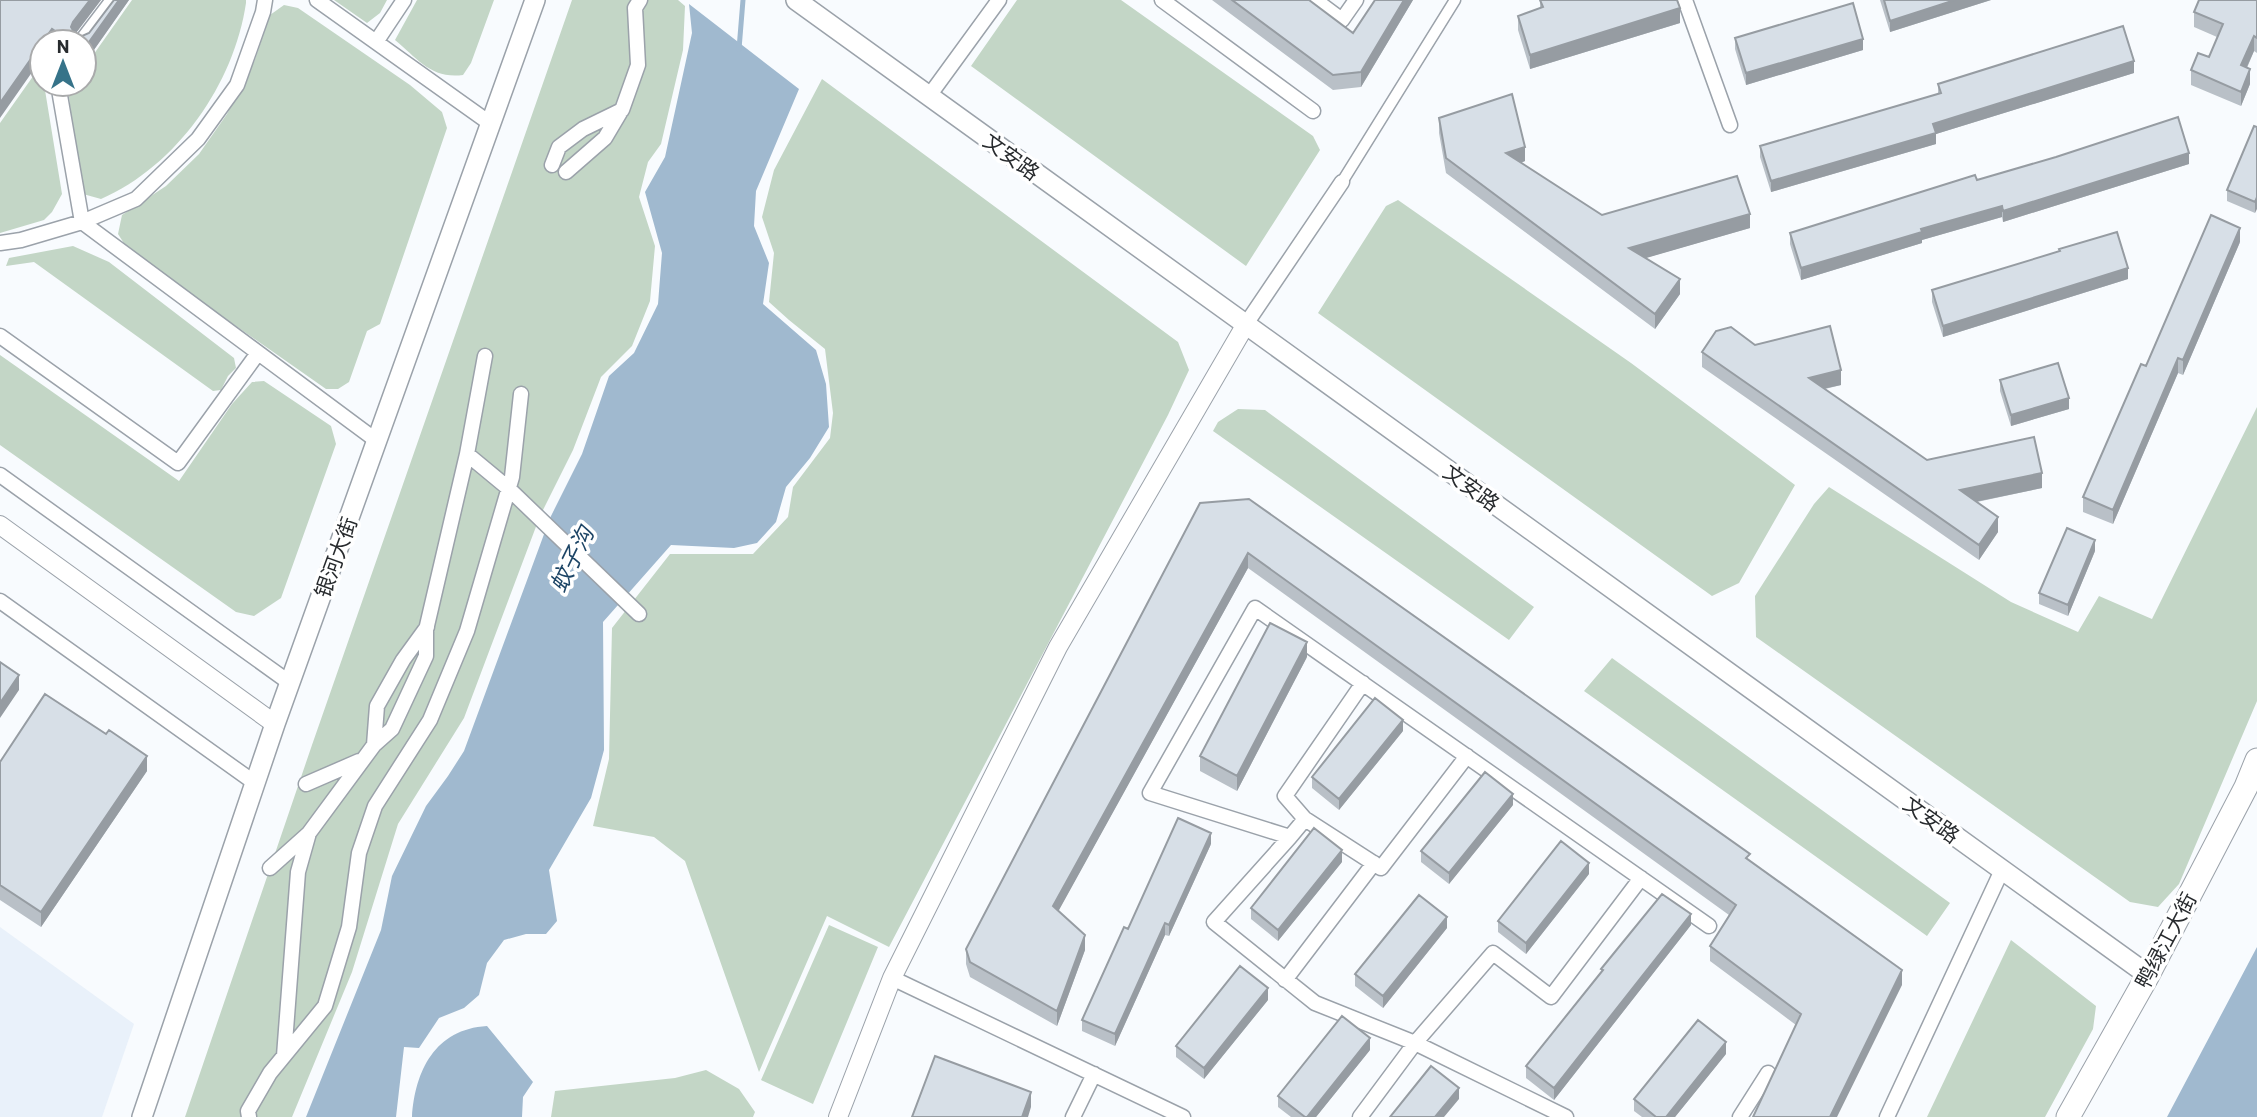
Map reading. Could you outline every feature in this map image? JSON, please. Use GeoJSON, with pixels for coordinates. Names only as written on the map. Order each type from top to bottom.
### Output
{"type":"FeatureCollection","features":[{"type":"Feature","properties":{"kind":"highway","name":"鸭绿江大街"},"geometry":{"type":"LineString","coordinates":[[2068,1117],[2148,975],[2246,787],[2257,760]]}},
{"type":"Feature","properties":{"kind":"main road","name":"银河大街"},"geometry":{"type":"LineString","coordinates":[[142,1117],[275,724],[535,0]]}},
{"type":"Feature","properties":{"kind":"main road","name":"文安路"},"geometry":{"type":"LineString","coordinates":[[796,0],[2148,975]]}},
{"type":"Feature","properties":{"kind":"street"},"geometry":{"type":"LineString","coordinates":[[92,28],[113,0]]}},
{"type":"Feature","properties":{"kind":"street"},"geometry":{"type":"LineString","coordinates":[[0,243],[21,240],[82,222],[136,199],[198,139],[237,85],[265,0]]}},
{"type":"Feature","properties":{"kind":"street"},"geometry":{"type":"LineString","coordinates":[[317,0],[491,124]]}},
{"type":"Feature","properties":{"kind":"street"},"geometry":{"type":"LineString","coordinates":[[376,42],[404,0]]}},
{"type":"Feature","properties":{"kind":"street"},"geometry":{"type":"LineString","coordinates":[[566,172],[605,138],[622,110],[638,65],[635,8],[639,0]]}},
{"type":"Feature","properties":{"kind":"street"},"geometry":{"type":"LineString","coordinates":[[929,96],[999,0]]}},
{"type":"Feature","properties":{"kind":"street"},"geometry":{"type":"LineString","coordinates":[[1162,0],[1313,111]]}},
{"type":"Feature","properties":{"kind":"street"},"geometry":{"type":"LineString","coordinates":[[1315,0],[1342,20],[1356,0]]}},
{"type":"Feature","properties":{"kind":"street"},"geometry":{"type":"LineString","coordinates":[[838,1117],[892,978],[1058,647],[1246,324],[1342,183],[1455,0]]}},
{"type":"Feature","properties":{"kind":"street"},"geometry":{"type":"LineString","coordinates":[[1685,0],[1730,125]]}},
{"type":"Feature","properties":{"kind":"street"},"geometry":{"type":"LineString","coordinates":[[60,98],[82,222],[377,441]]}},
{"type":"Feature","properties":{"kind":"street"},"geometry":{"type":"LineString","coordinates":[[552,165],[559,147],[583,128],[622,110]]}},
{"type":"Feature","properties":{"kind":"street"},"geometry":{"type":"LineString","coordinates":[[0,336],[178,463],[258,353]]}},
{"type":"Feature","properties":{"kind":"street"},"geometry":{"type":"LineString","coordinates":[[270,868],[309,833],[374,745],[392,729],[426,656],[427,625],[467,454],[485,356]]}},
{"type":"Feature","properties":{"kind":"street"},"geometry":{"type":"LineString","coordinates":[[249,1117],[248,1111],[270,1073],[325,1006],[349,927],[359,853],[375,806],[430,720],[467,631],[512,477],[521,394]]}},
{"type":"Feature","properties":{"kind":"street"},"geometry":{"type":"LineString","coordinates":[[467,454],[508,488],[639,614]]}},
{"type":"Feature","properties":{"kind":"street"},"geometry":{"type":"LineString","coordinates":[[0,475],[290,683]]}},
{"type":"Feature","properties":{"kind":"street"},"geometry":{"type":"LineString","coordinates":[[0,525],[275,724]]}},
{"type":"Feature","properties":{"kind":"street"},"geometry":{"type":"LineString","coordinates":[[0,601],[255,783]]}},
{"type":"Feature","properties":{"kind":"street"},"geometry":{"type":"LineString","coordinates":[[1290,837],[1150,793],[1255,608],[1709,926]]}},
{"type":"Feature","properties":{"kind":"street"},"geometry":{"type":"LineString","coordinates":[[374,745],[377,706],[427,625]]}},
{"type":"Feature","properties":{"kind":"street"},"geometry":{"type":"LineString","coordinates":[[1363,683],[1285,796],[1305,819],[1381,868],[1467,756]]}},
{"type":"Feature","properties":{"kind":"street"},"geometry":{"type":"LineString","coordinates":[[306,783],[363,759]]}},
{"type":"Feature","properties":{"kind":"street"},"geometry":{"type":"LineString","coordinates":[[1305,819],[1214,922],[1315,1003],[1415,1044],[1566,1117]]}},
{"type":"Feature","properties":{"kind":"street"},"geometry":{"type":"LineString","coordinates":[[284,1056],[298,872],[309,833]]}},
{"type":"Feature","properties":{"kind":"street"},"geometry":{"type":"LineString","coordinates":[[1286,979],[1374,863]]}},
{"type":"Feature","properties":{"kind":"street"},"geometry":{"type":"LineString","coordinates":[[1887,1117],[2003,870]]}},
{"type":"Feature","properties":{"kind":"street"},"geometry":{"type":"LineString","coordinates":[[1360,1117],[1415,1044],[1493,953],[1551,997],[1641,878]]}},
{"type":"Feature","properties":{"kind":"street"},"geometry":{"type":"LineString","coordinates":[[892,978],[1183,1117]]}},
{"type":"Feature","properties":{"kind":"street"},"geometry":{"type":"LineString","coordinates":[[1740,1117],[1768,1073]]}},
{"type":"Feature","properties":{"kind":"street"},"geometry":{"type":"LineString","coordinates":[[1073,1117],[1094,1074]]}},
{"type":"Feature","properties":{"kind":"shaded area"},"geometry":{"type":"Polygon","coordinates":[[[0,927],[134,1024],[102,1117],[0,1117],[0,927]]]}},
{"type":"Feature","properties":{"kind":"green space"},"geometry":{"type":"Polygon","coordinates":[[[132,0],[246,0],[229,63],[198,119],[154,166],[101,199],[83,194],[80,186],[69,98],[98,98],[98,48],[132,0]]]}},
{"type":"Feature","properties":{"kind":"green space"},"geometry":{"type":"Polygon","coordinates":[[[334,0],[387,0],[380,13],[367,23],[334,0]]]}},
{"type":"Feature","properties":{"kind":"green space"},"geometry":{"type":"Polygon","coordinates":[[[417,0],[494,0],[471,63],[463,75],[433,71],[395,40],[417,0]]]}},
{"type":"Feature","properties":{"kind":"green space"},"geometry":{"type":"Polygon","coordinates":[[[572,0],[678,0],[685,6],[683,50],[661,144],[648,162],[639,197],[655,246],[650,301],[632,346],[601,377],[573,450],[540,516],[464,718],[398,824],[352,972],[292,1117],[185,1117],[312,745],[572,0]]]}},
{"type":"Feature","properties":{"kind":"green space"},"geometry":{"type":"Polygon","coordinates":[[[1017,0],[1121,0],[1313,136],[1320,150],[1246,266],[971,66],[1017,0]]]}},
{"type":"Feature","properties":{"kind":"green space"},"geometry":{"type":"Polygon","coordinates":[[[284,5],[298,8],[410,85],[442,112],[447,128],[380,324],[367,331],[349,382],[338,389],[326,389],[129,251],[118,234],[122,215],[166,186],[199,154],[227,114],[254,62],[270,15],[284,5]]]}},
{"type":"Feature","properties":{"kind":"green space"},"geometry":{"type":"Polygon","coordinates":[[[822,79],[1178,342],[1189,370],[1168,415],[889,947],[827,916],[759,1072],[685,861],[654,837],[593,826],[609,759],[612,628],[670,554],[753,554],[788,517],[793,487],[830,438],[833,413],[825,349],[769,302],[774,253],[762,217],[774,170],[822,79]]]}},
{"type":"Feature","properties":{"kind":"green space"},"geometry":{"type":"Polygon","coordinates":[[[28,83],[28,98],[46,98],[62,194],[44,220],[0,233],[0,123],[28,83]]]}},
{"type":"Feature","properties":{"kind":"green space"},"geometry":{"type":"Polygon","coordinates":[[[1398,200],[1631,363],[1795,485],[1739,583],[1712,596],[1318,313],[1386,206],[1398,200]]]}},
{"type":"Feature","properties":{"kind":"green space"},"geometry":{"type":"Polygon","coordinates":[[[73,246],[109,262],[234,358],[236,368],[228,376],[221,390],[213,391],[34,262],[6,266],[9,258],[73,246]]]}},
{"type":"Feature","properties":{"kind":"green space"},"geometry":{"type":"Polygon","coordinates":[[[0,355],[179,481],[232,404],[252,382],[264,381],[331,426],[336,444],[281,598],[254,616],[236,612],[0,445],[0,355]]]}},
{"type":"Feature","properties":{"kind":"green space"},"geometry":{"type":"Polygon","coordinates":[[[2257,407],[2257,701],[2179,884],[2158,907],[2130,902],[1756,637],[1755,596],[1814,504],[1829,487],[2011,602],[2078,632],[2099,596],[2152,619],[2257,407]]]}},
{"type":"Feature","properties":{"kind":"green space"},"geometry":{"type":"Polygon","coordinates":[[[1238,409],[1265,410],[1534,607],[1509,640],[1213,431],[1218,422],[1238,409]]]}},
{"type":"Feature","properties":{"kind":"green space"},"geometry":{"type":"Polygon","coordinates":[[[1612,658],[1950,903],[1927,936],[1584,691],[1612,658]]]}},
{"type":"Feature","properties":{"kind":"green space"},"geometry":{"type":"Polygon","coordinates":[[[829,925],[878,947],[813,1104],[761,1080],[829,925]]]}},
{"type":"Feature","properties":{"kind":"green space"},"geometry":{"type":"Polygon","coordinates":[[[2011,940],[2096,1006],[2093,1029],[2045,1117],[1927,1117],[2011,940]]]}},
{"type":"Feature","properties":{"kind":"green space"},"geometry":{"type":"Polygon","coordinates":[[[706,1070],[739,1089],[755,1112],[753,1117],[551,1117],[555,1091],[675,1078],[706,1070]]]}},
{"type":"Feature","properties":{"kind":"water"},"geometry":{"type":"Polygon","coordinates":[[[689,4],[799,89],[756,191],[754,226],[769,263],[763,304],[816,350],[826,384],[829,427],[810,458],[786,487],[776,522],[757,543],[734,548],[671,545],[603,622],[604,750],[591,798],[549,870],[557,921],[546,934],[526,934],[504,940],[487,963],[479,995],[464,1008],[439,1018],[419,1048],[404,1047],[396,1117],[306,1117],[381,930],[392,876],[426,806],[464,751],[550,518],[582,454],[609,376],[634,353],[658,304],[662,253],[645,192],[665,157],[692,33],[689,4]]]}},
{"type":"Feature","properties":{"kind":"water"},"geometry":{"type":"Polygon","coordinates":[[[2257,947],[2257,1117],[2167,1117],[2257,947]]]}},
{"type":"Feature","properties":{"kind":"water"},"geometry":{"type":"Polygon","coordinates":[[[487,1026],[533,1082],[523,1097],[522,1117],[412,1117],[418,1084],[431,1055],[454,1035],[487,1026]]]}},
{"type":"Feature","properties":{"kind":"building"},"geometry":{"type":"Polygon","coordinates":[[[0,0],[90,0],[73,22],[72,28],[28,28],[28,63],[0,103],[0,0]]]}},
{"type":"Feature","properties":{"kind":"building"},"geometry":{"type":"Polygon","coordinates":[[[114,0],[119,0],[98,29],[93,28],[114,0]]]}},
{"type":"Feature","properties":{"kind":"building"},"geometry":{"type":"Polygon","coordinates":[[[1232,0],[1309,0],[1353,33],[1375,0],[1404,0],[1361,72],[1333,75],[1232,0]]]}},
{"type":"Feature","properties":{"kind":"building"},"geometry":{"type":"Polygon","coordinates":[[[1540,0],[1677,0],[1680,8],[1530,55],[1518,16],[1543,7],[1540,0]]]}},
{"type":"Feature","properties":{"kind":"building"},"geometry":{"type":"Polygon","coordinates":[[[1884,0],[1955,0],[1890,21],[1884,0]]]}},
{"type":"Feature","properties":{"kind":"building"},"geometry":{"type":"Polygon","coordinates":[[[2199,0],[2257,0],[2257,38],[2254,36],[2241,65],[2250,69],[2241,92],[2191,70],[2198,53],[2209,57],[2223,24],[2194,12],[2199,0]]]}},
{"type":"Feature","properties":{"kind":"building"},"geometry":{"type":"Polygon","coordinates":[[[1853,3],[1863,39],[1746,73],[1735,38],[1853,3]]]}},
{"type":"Feature","properties":{"kind":"building"},"geometry":{"type":"Polygon","coordinates":[[[2123,26],[2134,61],[1933,124],[1936,133],[1771,181],[1760,146],[1941,93],[1938,84],[2123,26]]]}},
{"type":"Feature","properties":{"kind":"building"},"geometry":{"type":"Polygon","coordinates":[[[1512,94],[1525,147],[1506,153],[1602,215],[1737,176],[1750,214],[1629,248],[1680,279],[1655,314],[1446,158],[1439,118],[1512,94]]]}},
{"type":"Feature","properties":{"kind":"building"},"geometry":{"type":"Polygon","coordinates":[[[2178,117],[2189,153],[2003,211],[2002,206],[1921,229],[1922,232],[1801,268],[1790,233],[1975,175],[1977,180],[2056,157],[2178,117]]]}},
{"type":"Feature","properties":{"kind":"building"},"geometry":{"type":"Polygon","coordinates":[[[2254,126],[2257,127],[2255,202],[2227,190],[2254,126]]]}},
{"type":"Feature","properties":{"kind":"building"},"geometry":{"type":"Polygon","coordinates":[[[2211,215],[2240,228],[2183,360],[2178,358],[2113,510],[2083,497],[2141,364],[2146,366],[2211,215]]]}},
{"type":"Feature","properties":{"kind":"building"},"geometry":{"type":"Polygon","coordinates":[[[2117,232],[2128,268],[1943,326],[1932,290],[2117,232]]]}},
{"type":"Feature","properties":{"kind":"building"},"geometry":{"type":"Polygon","coordinates":[[[1830,326],[1841,370],[1809,378],[1927,460],[2034,437],[2042,473],[1960,490],[1998,517],[1979,545],[1702,352],[1716,331],[1731,327],[1755,345],[1830,326]]]}},
{"type":"Feature","properties":{"kind":"building"},"geometry":{"type":"Polygon","coordinates":[[[2058,363],[2069,398],[2011,415],[2000,380],[2058,363]]]}},
{"type":"Feature","properties":{"kind":"building"},"geometry":{"type":"Polygon","coordinates":[[[1249,499],[1750,854],[1746,858],[1902,970],[1830,1117],[1753,1117],[1801,1014],[1710,946],[1736,905],[1248,553],[1053,906],[1085,935],[1057,1011],[970,962],[966,949],[1200,503],[1249,499]]]}},
{"type":"Feature","properties":{"kind":"building"},"geometry":{"type":"Polygon","coordinates":[[[2067,528],[2095,540],[2068,605],[2039,593],[2067,528]]]}},
{"type":"Feature","properties":{"kind":"building"},"geometry":{"type":"Polygon","coordinates":[[[1270,623],[1307,642],[1237,776],[1200,756],[1270,623]]]}},
{"type":"Feature","properties":{"kind":"building"},"geometry":{"type":"Polygon","coordinates":[[[0,662],[19,675],[0,703],[0,662]]]}},
{"type":"Feature","properties":{"kind":"building"},"geometry":{"type":"Polygon","coordinates":[[[45,694],[106,734],[109,730],[147,756],[41,912],[0,885],[0,762],[45,694]]]}},
{"type":"Feature","properties":{"kind":"building"},"geometry":{"type":"Polygon","coordinates":[[[1375,698],[1403,720],[1339,799],[1312,777],[1375,698]]]}},
{"type":"Feature","properties":{"kind":"building"},"geometry":{"type":"Polygon","coordinates":[[[1485,772],[1513,794],[1449,873],[1421,851],[1485,772]]]}},
{"type":"Feature","properties":{"kind":"building"},"geometry":{"type":"Polygon","coordinates":[[[1178,818],[1211,833],[1169,925],[1165,923],[1115,1034],[1082,1020],[1124,927],[1128,929],[1178,818]]]}},
{"type":"Feature","properties":{"kind":"building"},"geometry":{"type":"Polygon","coordinates":[[[1314,828],[1342,850],[1278,930],[1251,908],[1314,828]]]}},
{"type":"Feature","properties":{"kind":"building"},"geometry":{"type":"Polygon","coordinates":[[[1561,841],[1589,863],[1526,943],[1498,921],[1561,841]]]}},
{"type":"Feature","properties":{"kind":"building"},"geometry":{"type":"Polygon","coordinates":[[[1662,894],[1691,914],[1554,1088],[1526,1066],[1662,894]]]}},
{"type":"Feature","properties":{"kind":"building"},"geometry":{"type":"Polygon","coordinates":[[[1419,895],[1447,917],[1383,996],[1355,974],[1419,895]]]}},
{"type":"Feature","properties":{"kind":"building"},"geometry":{"type":"Polygon","coordinates":[[[1240,966],[1268,988],[1204,1068],[1176,1046],[1240,966]]]}},
{"type":"Feature","properties":{"kind":"building"},"geometry":{"type":"Polygon","coordinates":[[[1342,1016],[1370,1038],[1305,1117],[1278,1096],[1342,1016]]]}},
{"type":"Feature","properties":{"kind":"building"},"geometry":{"type":"Polygon","coordinates":[[[1698,1020],[1726,1042],[1666,1117],[1656,1117],[1634,1099],[1698,1020]]]}},
{"type":"Feature","properties":{"kind":"building"},"geometry":{"type":"Polygon","coordinates":[[[935,1056],[1031,1092],[1022,1117],[912,1117],[935,1056]]]}},
{"type":"Feature","properties":{"kind":"building"},"geometry":{"type":"Polygon","coordinates":[[[1431,1066],[1459,1088],[1435,1117],[1390,1117],[1431,1066]]]}},
{"type":"Feature","properties":{"kind":"waterway","name":"蚊子沟"},"geometry":{"type":"LineString","coordinates":[[739,49],[743,0]]}}]}
